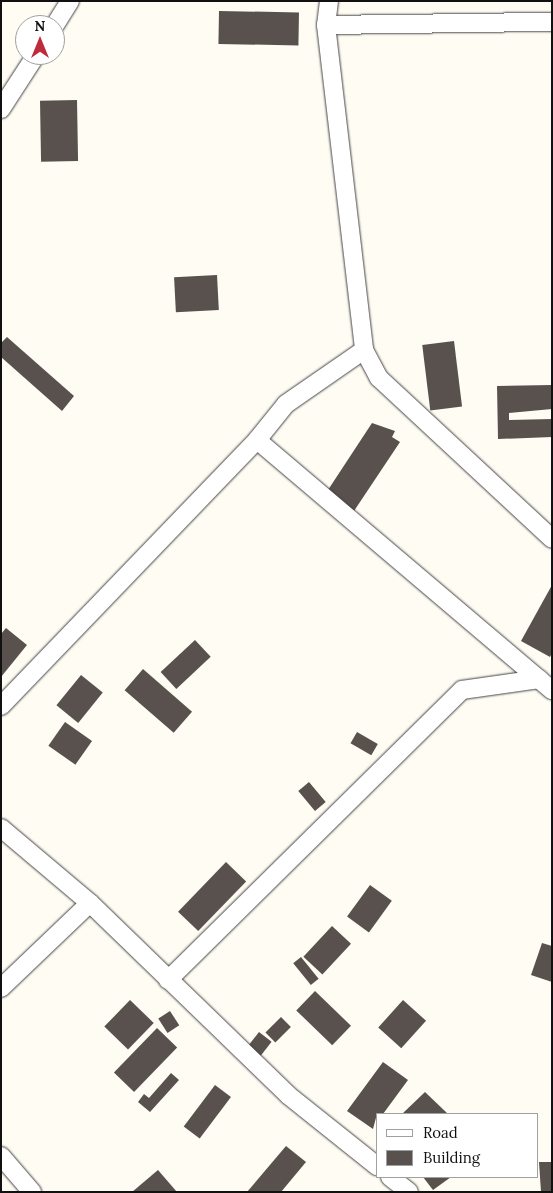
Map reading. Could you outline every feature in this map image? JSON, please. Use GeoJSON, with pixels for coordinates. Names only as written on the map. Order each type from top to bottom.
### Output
{"type":"FeatureCollection","features":[{"type":"Feature","properties":{"kind":"street"},"geometry":{"type":"LineString","coordinates":[[61,15],[70,1]]}},
{"type":"Feature","properties":{"kind":"street"},"geometry":{"type":"LineString","coordinates":[[329,1],[326,25],[364,350],[379,378],[552,539]]}},
{"type":"Feature","properties":{"kind":"street"},"geometry":{"type":"LineString","coordinates":[[326,25],[552,22]]}},
{"type":"Feature","properties":{"kind":"street"},"geometry":{"type":"LineString","coordinates":[[1,109],[30,65]]}},
{"type":"Feature","properties":{"kind":"street"},"geometry":{"type":"LineString","coordinates":[[1,706],[257,440],[286,404],[364,350]]}},
{"type":"Feature","properties":{"kind":"street"},"geometry":{"type":"LineString","coordinates":[[257,440],[546,684]]}},
{"type":"Feature","properties":{"kind":"street"},"geometry":{"type":"LineString","coordinates":[[168,980],[462,690],[546,684]]}},
{"type":"Feature","properties":{"kind":"street"},"geometry":{"type":"LineString","coordinates":[[1,828],[90,904],[288,1095],[376,1165]]}},
{"type":"Feature","properties":{"kind":"street"},"geometry":{"type":"LineString","coordinates":[[1,988],[90,904]]}},
{"type":"Feature","properties":{"kind":"street"},"geometry":{"type":"LineString","coordinates":[[1,1156],[32,1192]]}},
{"type":"Feature","properties":{"kind":"street"},"geometry":{"type":"LineString","coordinates":[[391,1178],[409,1192]]}},
{"type":"Feature","properties":{"kind":"building"},"geometry":{"type":"Polygon","coordinates":[[[219,11],[299,12],[298,45],[218,44],[219,11]]]}},
{"type":"Feature","properties":{"kind":"building"},"geometry":{"type":"Polygon","coordinates":[[[77,100],[78,161],[41,162],[40,101],[77,100]]]}},
{"type":"Feature","properties":{"kind":"building"},"geometry":{"type":"Polygon","coordinates":[[[217,275],[219,310],[176,312],[174,277],[217,275]]]}},
{"type":"Feature","properties":{"kind":"building"},"geometry":{"type":"Polygon","coordinates":[[[7,337],[74,396],[62,411],[1,357],[1,343],[7,337]]]}},
{"type":"Feature","properties":{"kind":"building"},"geometry":{"type":"Polygon","coordinates":[[[454,341],[462,407],[430,410],[422,345],[454,341]]]}},
{"type":"Feature","properties":{"kind":"building"},"geometry":{"type":"Polygon","coordinates":[[[552,385],[552,409],[509,413],[509,420],[552,419],[552,437],[498,439],[497,386],[552,385]]]}},
{"type":"Feature","properties":{"kind":"building"},"geometry":{"type":"Polygon","coordinates":[[[372,423],[395,431],[392,437],[400,442],[354,511],[326,493],[372,423]]]}},
{"type":"Feature","properties":{"kind":"building"},"geometry":{"type":"Polygon","coordinates":[[[552,585],[552,653],[550,657],[521,641],[552,585]]]}},
{"type":"Feature","properties":{"kind":"building"},"geometry":{"type":"Polygon","coordinates":[[[6,628],[27,645],[1,677],[1,634],[6,628]]]}},
{"type":"Feature","properties":{"kind":"building"},"geometry":{"type":"Polygon","coordinates":[[[195,640],[211,657],[176,689],[161,672],[195,640]]]}},
{"type":"Feature","properties":{"kind":"building"},"geometry":{"type":"Polygon","coordinates":[[[143,669],[192,712],[174,733],[125,690],[143,669]]]}},
{"type":"Feature","properties":{"kind":"building"},"geometry":{"type":"Polygon","coordinates":[[[81,675],[103,693],[78,723],[56,705],[81,675]]]}},
{"type":"Feature","properties":{"kind":"building"},"geometry":{"type":"Polygon","coordinates":[[[65,722],[92,741],[75,765],[48,746],[65,722]]]}},
{"type":"Feature","properties":{"kind":"building"},"geometry":{"type":"Polygon","coordinates":[[[357,732],[378,744],[371,755],[350,743],[357,732]]]}},
{"type":"Feature","properties":{"kind":"building"},"geometry":{"type":"Polygon","coordinates":[[[309,782],[326,802],[315,811],[298,791],[309,782]]]}},
{"type":"Feature","properties":{"kind":"building"},"geometry":{"type":"Polygon","coordinates":[[[226,862],[246,881],[198,931],[178,912],[226,862]]]}},
{"type":"Feature","properties":{"kind":"building"},"geometry":{"type":"Polygon","coordinates":[[[370,885],[392,901],[369,932],[347,917],[370,885]]]}},
{"type":"Feature","properties":{"kind":"building"},"geometry":{"type":"Polygon","coordinates":[[[332,926],[351,944],[322,974],[303,957],[332,926]]]}},
{"type":"Feature","properties":{"kind":"building"},"geometry":{"type":"Polygon","coordinates":[[[542,943],[552,946],[552,982],[531,975],[542,943]]]}},
{"type":"Feature","properties":{"kind":"building"},"geometry":{"type":"Polygon","coordinates":[[[301,957],[319,979],[311,985],[293,963],[301,957]]]}},
{"type":"Feature","properties":{"kind":"building"},"geometry":{"type":"Polygon","coordinates":[[[315,991],[351,1026],[332,1045],[296,1010],[315,991]]]}},
{"type":"Feature","properties":{"kind":"building"},"geometry":{"type":"Polygon","coordinates":[[[130,1000],[154,1023],[128,1050],[104,1027],[130,1000]]]}},
{"type":"Feature","properties":{"kind":"building"},"geometry":{"type":"Polygon","coordinates":[[[403,1000],[426,1021],[401,1048],[378,1027],[403,1000]]]}},
{"type":"Feature","properties":{"kind":"building"},"geometry":{"type":"Polygon","coordinates":[[[170,1011],[179,1025],[168,1033],[158,1019],[170,1011]]]}},
{"type":"Feature","properties":{"kind":"building"},"geometry":{"type":"Polygon","coordinates":[[[281,1017],[291,1027],[275,1042],[265,1033],[281,1017]]]}},
{"type":"Feature","properties":{"kind":"building"},"geometry":{"type":"Polygon","coordinates":[[[157,1028],[177,1047],[134,1092],[114,1073],[157,1028]]]}},
{"type":"Feature","properties":{"kind":"building"},"geometry":{"type":"Polygon","coordinates":[[[259,1032],[272,1042],[260,1057],[247,1047],[259,1032]]]}},
{"type":"Feature","properties":{"kind":"building"},"geometry":{"type":"Polygon","coordinates":[[[383,1062],[408,1080],[384,1113],[376,1113],[373,1129],[347,1111],[383,1062]]]}},
{"type":"Feature","properties":{"kind":"building"},"geometry":{"type":"Polygon","coordinates":[[[171,1073],[179,1080],[150,1112],[138,1102],[144,1094],[149,1098],[171,1073]]]}},
{"type":"Feature","properties":{"kind":"building"},"geometry":{"type":"Polygon","coordinates":[[[215,1085],[231,1097],[200,1139],[184,1127],[215,1085]]]}},
{"type":"Feature","properties":{"kind":"building"},"geometry":{"type":"Polygon","coordinates":[[[425,1092],[447,1113],[403,1113],[425,1092]]]}},
{"type":"Feature","properties":{"kind":"building"},"geometry":{"type":"Polygon","coordinates":[[[286,1146],[306,1162],[281,1192],[247,1192],[286,1146]]]}},
{"type":"Feature","properties":{"kind":"building"},"geometry":{"type":"Polygon","coordinates":[[[539,1162],[552,1162],[552,1192],[541,1192],[539,1162]]]}},
{"type":"Feature","properties":{"kind":"building"},"geometry":{"type":"Polygon","coordinates":[[[158,1170],[177,1192],[132,1192],[158,1170]]]}},
{"type":"Feature","properties":{"kind":"building"},"geometry":{"type":"Polygon","coordinates":[[[424,1178],[450,1178],[433,1190],[424,1178]]]}}]}
